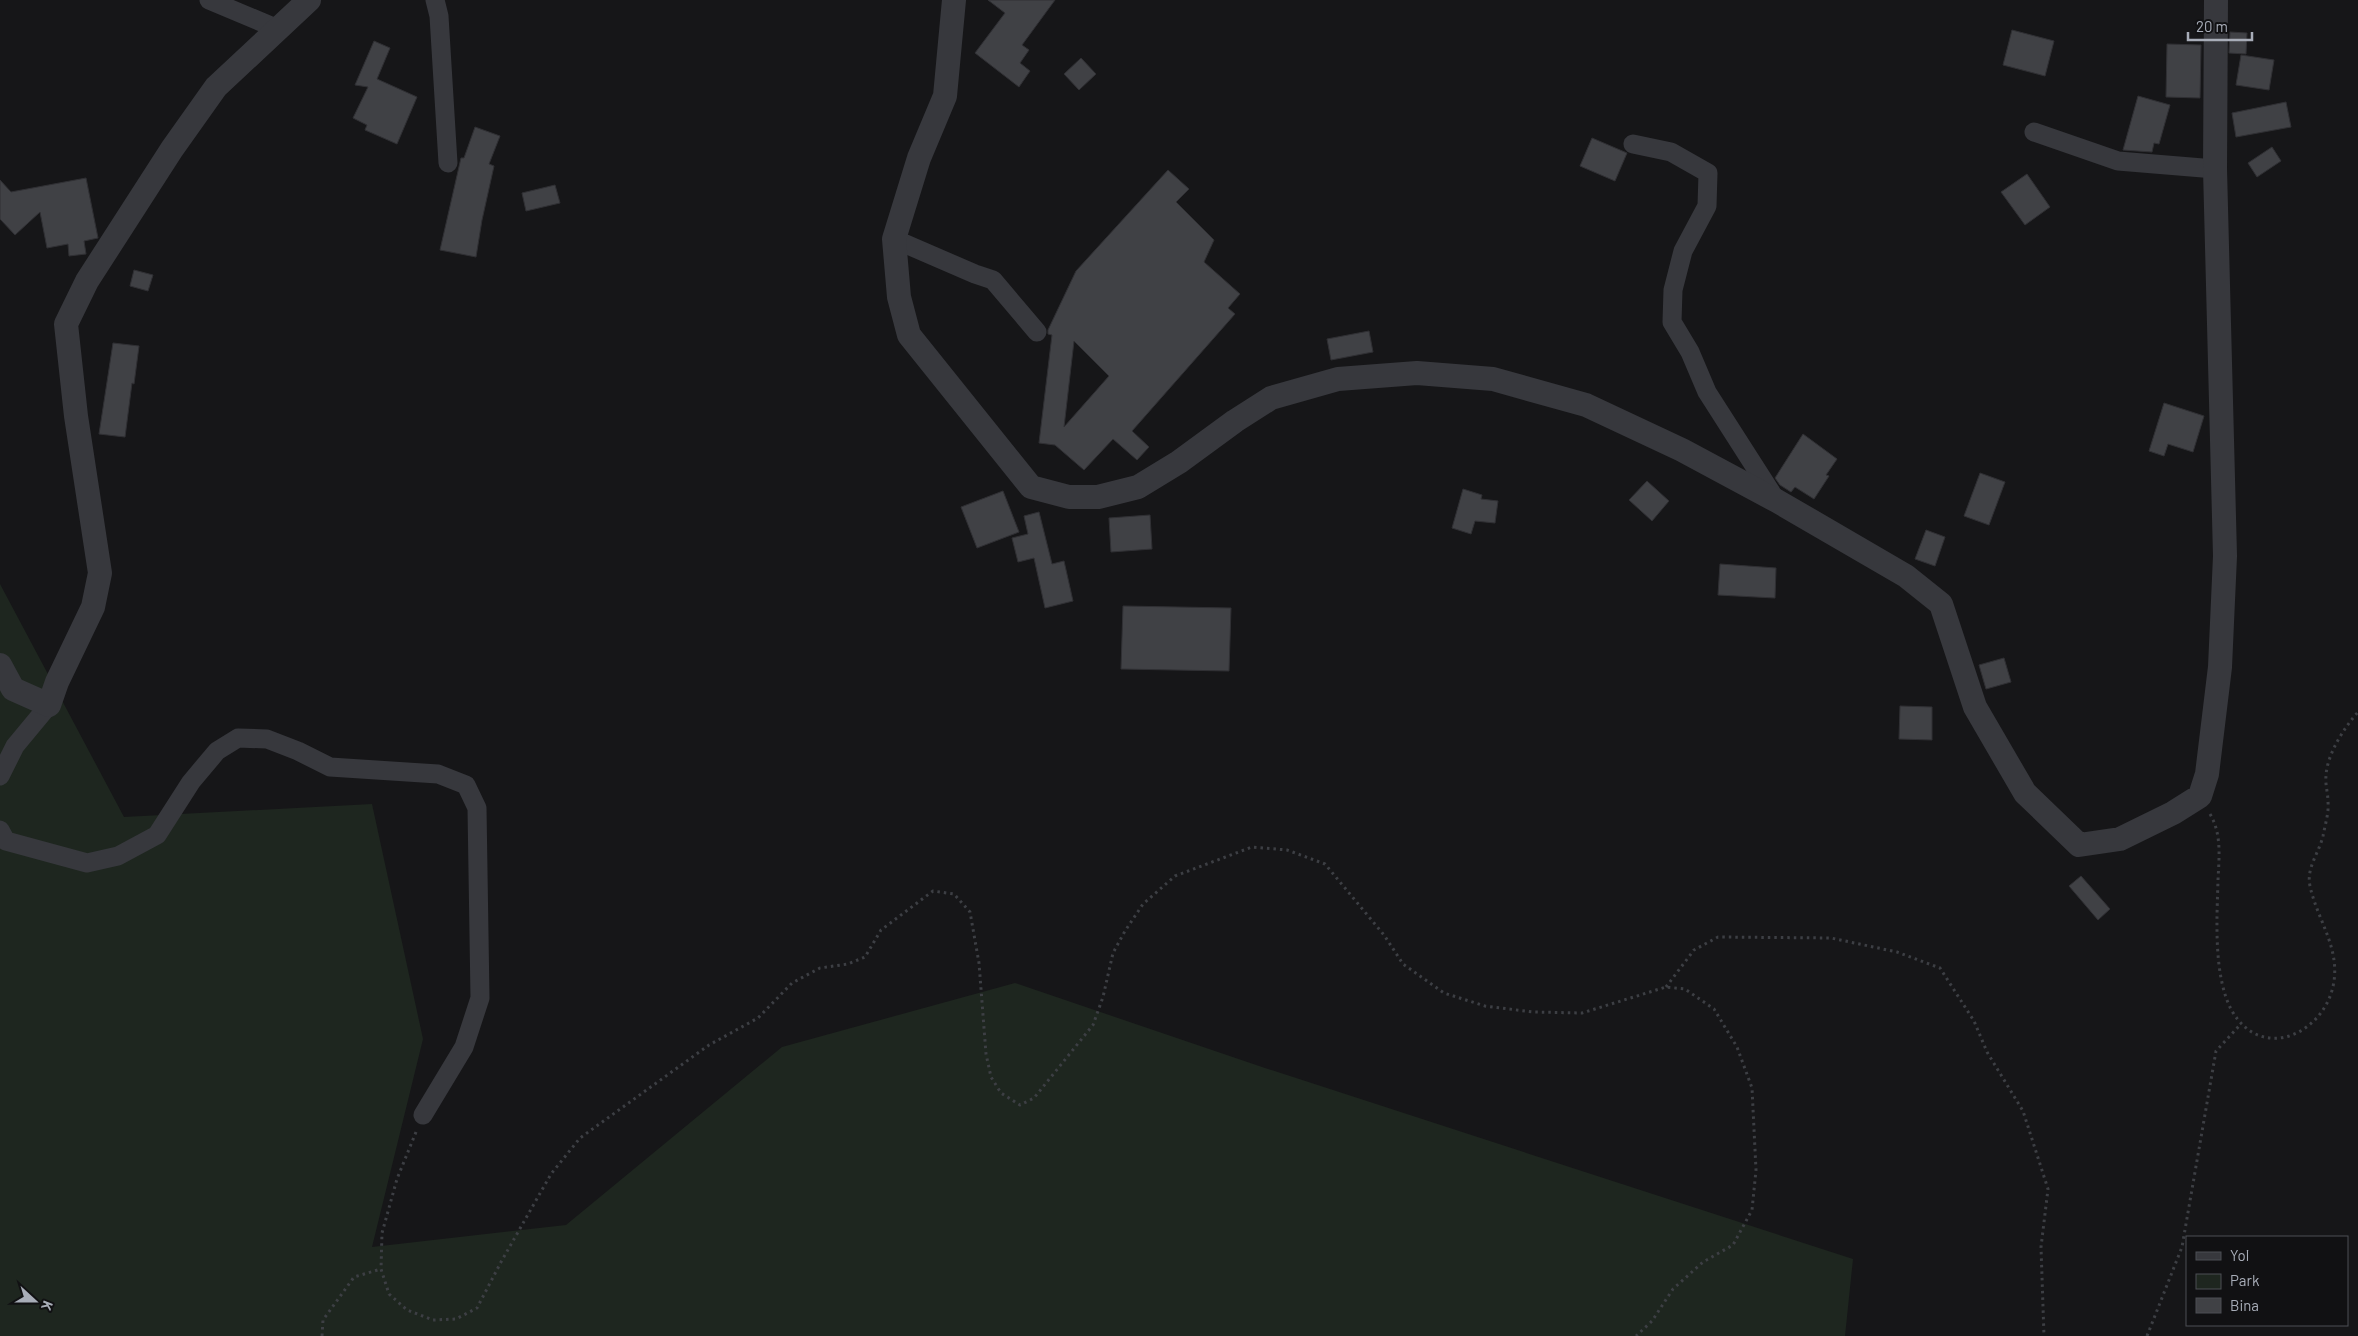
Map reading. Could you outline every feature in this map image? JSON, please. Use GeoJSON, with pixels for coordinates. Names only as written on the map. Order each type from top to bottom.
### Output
{"type":"FeatureCollection","features":[{"type":"Feature","properties":{"kind":"street"},"geometry":{"type":"LineString","coordinates":[[209,0],[278,29]]}},
{"type":"Feature","properties":{"kind":"street"},"geometry":{"type":"LineString","coordinates":[[0,776],[15,746],[49,705],[57,682],[94,607],[100,573],[76,416],[66,324],[87,281],[172,149],[211,95],[309,0]]}},
{"type":"Feature","properties":{"kind":"street"},"geometry":{"type":"LineString","coordinates":[[436,0],[448,163]]}},
{"type":"Feature","properties":{"kind":"street"},"geometry":{"type":"LineString","coordinates":[[954,0],[945,96],[919,158],[894,239],[899,297],[909,335],[1031,487],[1069,497],[1098,497],[1138,487],[1179,462],[1235,421],[1271,398],[1338,379],[1417,373],[1492,379],[1586,405],[1682,450],[1777,502],[1906,576],[1941,604],[1975,707],[2025,793],[2079,845],[2120,839],[2173,813],[2200,796],[2207,774],[2220,667],[2224,556],[2215,169],[2216,0]]}},
{"type":"Feature","properties":{"kind":"street"},"geometry":{"type":"LineString","coordinates":[[2034,132],[2118,161],[2215,169]]}},
{"type":"Feature","properties":{"kind":"street"},"geometry":{"type":"LineString","coordinates":[[1633,144],[1671,152],[1708,173],[1707,206],[1683,251],[1673,290],[1672,322],[1690,352],[1706,392],[1777,502]]}},
{"type":"Feature","properties":{"kind":"street"},"geometry":{"type":"LineString","coordinates":[[894,239],[993,280],[1037,332]]}},
{"type":"Feature","properties":{"kind":"street"},"geometry":{"type":"LineString","coordinates":[[0,665],[13,689],[49,705]]}},
{"type":"Feature","properties":{"kind":"street"},"geometry":{"type":"LineString","coordinates":[[0,830],[6,842],[87,863],[118,856],[157,835],[197,776],[217,751],[238,738],[267,739],[298,751],[330,767],[438,774],[466,785],[477,808],[480,998],[464,1047],[423,1115]]}},
{"type":"Feature","properties":{"kind":"path"},"geometry":{"type":"LineString","coordinates":[[2200,796],[2217,826],[2219,856],[2218,941],[2220,969],[2227,1001],[2240,1025],[2255,1035],[2272,1040],[2293,1035],[2310,1025],[2330,995],[2334,982],[2335,964],[2328,935],[2310,885],[2312,863],[2322,838],[2328,804],[2326,775],[2333,751],[2349,723],[2358,712]]}},
{"type":"Feature","properties":{"kind":"path"},"geometry":{"type":"LineString","coordinates":[[423,1115],[397,1179],[382,1233],[381,1269],[389,1294],[407,1310],[433,1320],[456,1319],[477,1308],[551,1174],[580,1138],[709,1045],[758,1018],[792,983],[820,968],[848,964],[865,957],[881,930],[933,891],[954,894],[970,912],[979,963],[986,1054],[991,1076],[1001,1094],[1020,1105],[1034,1098],[1093,1025],[1103,997],[1113,953],[1124,931],[1143,904],[1175,876],[1252,847],[1287,850],[1325,864],[1384,935],[1403,964],[1444,993],[1485,1006],[1533,1012],[1582,1013],[1666,987],[1685,989],[1714,1009],[1737,1047],[1752,1088],[1756,1170],[1752,1210],[1733,1245],[1703,1262],[1672,1288],[1652,1322],[1636,1336]]}},
{"type":"Feature","properties":{"kind":"path"},"geometry":{"type":"LineString","coordinates":[[1666,987],[1694,950],[1718,937],[1831,938],[1897,952],[1940,968],[1974,1021],[1987,1052],[2023,1111],[2048,1189],[2040,1247],[2044,1336]]}},
{"type":"Feature","properties":{"kind":"path"},"geometry":{"type":"LineString","coordinates":[[2147,1336],[2182,1247],[2216,1051],[2240,1025]]}},
{"type":"Feature","properties":{"kind":"path"},"geometry":{"type":"LineString","coordinates":[[322,1336],[323,1320],[354,1277],[381,1269]]}},
{"type":"Feature","properties":{"kind":"green space"},"geometry":{"type":"Polygon","coordinates":[[[0,584],[124,817],[372,804],[423,1039],[372,1247],[566,1225],[782,1047],[1015,983],[1265,1068],[1853,1259],[1845,1336],[0,1336],[0,584]]]}},
{"type":"Feature","properties":{"kind":"building"},"geometry":{"type":"Polygon","coordinates":[[[988,0],[1055,0],[1022,45],[1029,50],[1020,63],[1030,71],[1019,87],[975,53],[1005,13],[988,0]]]}},
{"type":"Feature","properties":{"kind":"building"},"geometry":{"type":"Polygon","coordinates":[[[2012,30],[2054,41],[2045,76],[2003,65],[2012,30]]]}},
{"type":"Feature","properties":{"kind":"building"},"geometry":{"type":"Polygon","coordinates":[[[2230,32],[2247,33],[2246,54],[2229,53],[2230,32]]]}},
{"type":"Feature","properties":{"kind":"building"},"geometry":{"type":"Polygon","coordinates":[[[374,41],[390,48],[377,79],[417,97],[397,144],[365,130],[367,125],[353,118],[368,87],[355,85],[374,41]]]}},
{"type":"Feature","properties":{"kind":"building"},"geometry":{"type":"Polygon","coordinates":[[[2167,44],[2201,45],[2200,98],[2166,97],[2167,44]]]}},
{"type":"Feature","properties":{"kind":"building"},"geometry":{"type":"Polygon","coordinates":[[[2241,55],[2274,60],[2269,90],[2236,85],[2241,55]]]}},
{"type":"Feature","properties":{"kind":"building"},"geometry":{"type":"Polygon","coordinates":[[[1081,58],[1096,74],[1079,90],[1064,74],[1081,58]]]}},
{"type":"Feature","properties":{"kind":"building"},"geometry":{"type":"Polygon","coordinates":[[[2138,96],[2170,105],[2159,144],[2154,143],[2152,152],[2123,150],[2138,96]]]}},
{"type":"Feature","properties":{"kind":"building"},"geometry":{"type":"Polygon","coordinates":[[[2286,102],[2291,127],[2236,137],[2232,113],[2286,102]]]}},
{"type":"Feature","properties":{"kind":"building"},"geometry":{"type":"Polygon","coordinates":[[[475,127],[500,136],[489,164],[494,166],[476,257],[440,250],[461,158],[464,158],[475,127]]]}},
{"type":"Feature","properties":{"kind":"building"},"geometry":{"type":"Polygon","coordinates":[[[1592,138],[1627,153],[1615,181],[1580,166],[1592,138]]]}},
{"type":"Feature","properties":{"kind":"building"},"geometry":{"type":"Polygon","coordinates":[[[2272,147],[2281,161],[2257,177],[2248,163],[2272,147]]]}},
{"type":"Feature","properties":{"kind":"building"},"geometry":{"type":"Polygon","coordinates":[[[1168,170],[1189,189],[1176,202],[1214,240],[1204,262],[1240,294],[1228,308],[1235,314],[1132,431],[1149,447],[1137,460],[1113,439],[1084,470],[1055,445],[1039,443],[1052,335],[1048,334],[1048,330],[1076,271],[1168,170]],[[1074,341],[1064,427],[1109,376],[1074,341]]]}},
{"type":"Feature","properties":{"kind":"building"},"geometry":{"type":"Polygon","coordinates":[[[2027,174],[2050,207],[2025,225],[2001,192],[2027,174]]]}},
{"type":"Feature","properties":{"kind":"building"},"geometry":{"type":"Polygon","coordinates":[[[86,178],[98,238],[84,241],[86,254],[69,256],[68,244],[47,248],[40,212],[15,235],[0,219],[0,180],[11,192],[86,178]]]}},
{"type":"Feature","properties":{"kind":"building"},"geometry":{"type":"Polygon","coordinates":[[[555,185],[560,203],[526,211],[522,193],[555,185]]]}},
{"type":"Feature","properties":{"kind":"building"},"geometry":{"type":"Polygon","coordinates":[[[134,270],[153,275],[148,291],[130,286],[134,270]]]}},
{"type":"Feature","properties":{"kind":"building"},"geometry":{"type":"Polygon","coordinates":[[[1369,331],[1373,352],[1331,360],[1327,339],[1369,331]]]}},
{"type":"Feature","properties":{"kind":"building"},"geometry":{"type":"Polygon","coordinates":[[[113,343],[139,346],[125,437],[99,434],[113,343]]]}},
{"type":"Feature","properties":{"kind":"building"},"geometry":{"type":"Polygon","coordinates":[[[2164,403],[2204,416],[2193,452],[2168,444],[2164,456],[2149,451],[2164,403]]]}},
{"type":"Feature","properties":{"kind":"building"},"geometry":{"type":"Polygon","coordinates":[[[1803,434],[1837,459],[1826,475],[1829,476],[1814,499],[1795,487],[1791,492],[1780,485],[1775,478],[1803,434]]]}},
{"type":"Feature","properties":{"kind":"building"},"geometry":{"type":"Polygon","coordinates":[[[1980,473],[2005,482],[1989,525],[1964,516],[1980,473]]]}},
{"type":"Feature","properties":{"kind":"building"},"geometry":{"type":"Polygon","coordinates":[[[1647,481],[1669,501],[1652,521],[1629,500],[1647,481]]]}},
{"type":"Feature","properties":{"kind":"building"},"geometry":{"type":"Polygon","coordinates":[[[1463,489],[1482,495],[1481,499],[1498,501],[1495,523],[1475,521],[1471,534],[1452,528],[1463,489]]]}},
{"type":"Feature","properties":{"kind":"building"},"geometry":{"type":"Polygon","coordinates":[[[1003,491],[1019,532],[977,548],[961,507],[1003,491]]]}},
{"type":"Feature","properties":{"kind":"building"},"geometry":{"type":"Polygon","coordinates":[[[1039,512],[1052,564],[1064,561],[1073,601],[1045,608],[1034,558],[1018,562],[1012,538],[1028,534],[1024,516],[1039,512]]]}},
{"type":"Feature","properties":{"kind":"building"},"geometry":{"type":"Polygon","coordinates":[[[1150,515],[1152,549],[1111,552],[1109,518],[1150,515]]]}},
{"type":"Feature","properties":{"kind":"building"},"geometry":{"type":"Polygon","coordinates":[[[1926,530],[1945,537],[1935,566],[1915,559],[1926,530]]]}},
{"type":"Feature","properties":{"kind":"building"},"geometry":{"type":"Polygon","coordinates":[[[1720,564],[1776,568],[1775,598],[1718,595],[1720,564]]]}},
{"type":"Feature","properties":{"kind":"building"},"geometry":{"type":"Polygon","coordinates":[[[1123,606],[1231,608],[1229,671],[1121,669],[1123,606]]]}},
{"type":"Feature","properties":{"kind":"building"},"geometry":{"type":"Polygon","coordinates":[[[2004,658],[2011,682],[1986,689],[1979,665],[2004,658]]]}},
{"type":"Feature","properties":{"kind":"building"},"geometry":{"type":"Polygon","coordinates":[[[1900,706],[1932,707],[1932,740],[1899,739],[1900,706]]]}},
{"type":"Feature","properties":{"kind":"building"},"geometry":{"type":"Polygon","coordinates":[[[2081,876],[2110,909],[2098,920],[2069,886],[2081,876]]]}}]}
